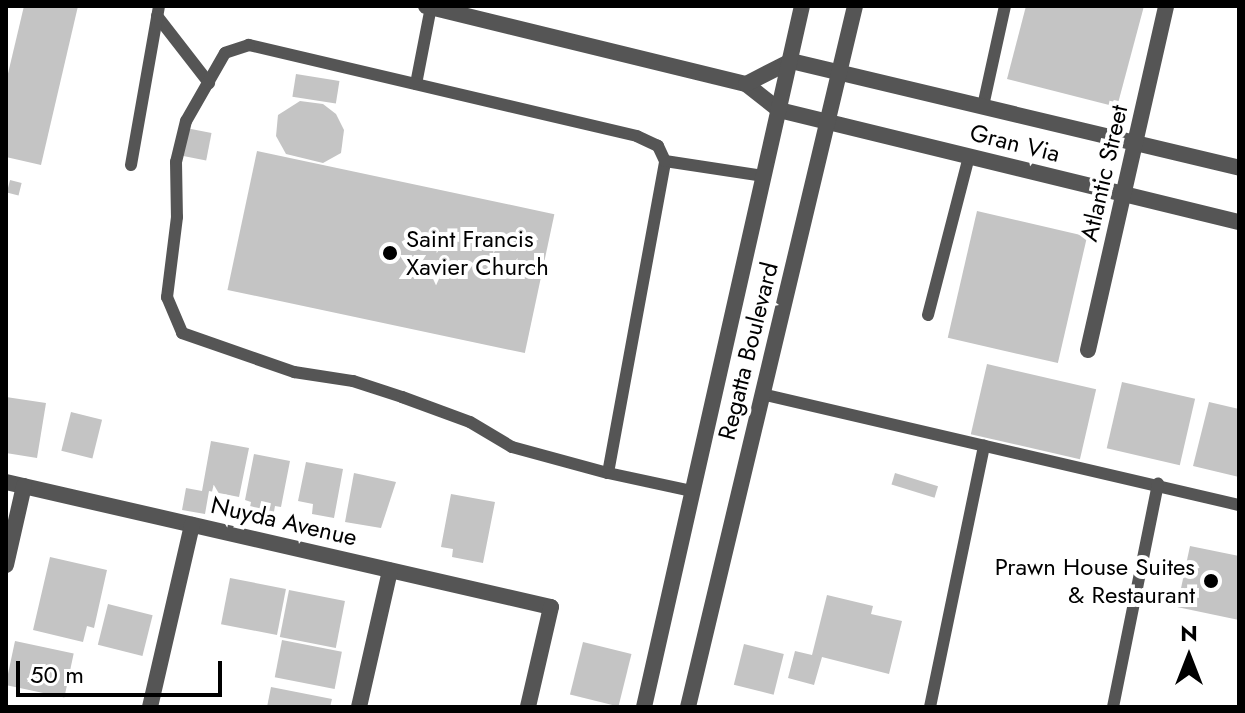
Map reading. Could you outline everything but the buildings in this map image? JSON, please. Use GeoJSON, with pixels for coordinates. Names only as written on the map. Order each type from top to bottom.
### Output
{"type":"FeatureCollection","features":[{"type":"Feature","properties":{"kind":"street"},"geometry":{"type":"LineString","coordinates":[[429,6],[746,84],[779,110]]}},
{"type":"Feature","properties":{"kind":"street","name":"Regatta Boulevard"},"geometry":{"type":"LineString","coordinates":[[644,707],[802,6]]}},
{"type":"Feature","properties":{"kind":"street","name":"Regatta Boulevard"},"geometry":{"type":"LineString","coordinates":[[688,707],[855,6]]}},
{"type":"Feature","properties":{"kind":"street","name":"Atlantic Street"},"geometry":{"type":"LineString","coordinates":[[1088,350],[1166,6]]}},
{"type":"Feature","properties":{"kind":"street","name":"Gran Via"},"geometry":{"type":"LineString","coordinates":[[791,61],[1239,168]]}},
{"type":"Feature","properties":{"kind":"street"},"geometry":{"type":"LineString","coordinates":[[746,84],[791,61]]}},
{"type":"Feature","properties":{"kind":"street","name":"Gran Via"},"geometry":{"type":"LineString","coordinates":[[779,110],[1239,222]]}},
{"type":"Feature","properties":{"kind":"street","name":"Nuyda Avenue"},"geometry":{"type":"LineString","coordinates":[[6,482],[551,607],[528,707]]}},
{"type":"Feature","properties":{"kind":"street"},"geometry":{"type":"LineString","coordinates":[[6,565],[24,486]]}},
{"type":"Feature","properties":{"kind":"street"},"geometry":{"type":"LineString","coordinates":[[150,707],[192,525]]}},
{"type":"Feature","properties":{"kind":"street"},"geometry":{"type":"LineString","coordinates":[[359,707],[390,570]]}},
{"type":"Feature","properties":{"kind":"lane"},"geometry":{"type":"LineString","coordinates":[[416,84],[429,6]]}},
{"type":"Feature","properties":{"kind":"lane"},"geometry":{"type":"LineString","coordinates":[[983,106],[1005,6]]}},
{"type":"Feature","properties":{"kind":"lane"},"geometry":{"type":"LineString","coordinates":[[158,11],[209,83]]}},
{"type":"Feature","properties":{"kind":"lane"},"geometry":{"type":"LineString","coordinates":[[131,165],[158,11]]}},
{"type":"Feature","properties":{"kind":"lane"},"geometry":{"type":"LineString","coordinates":[[608,473],[665,161],[651,140],[249,45],[225,53],[186,121],[176,162],[177,217],[167,297],[182,333],[294,372],[353,381],[402,397],[470,422],[512,447],[608,473],[691,491]]}},
{"type":"Feature","properties":{"kind":"lane"},"geometry":{"type":"LineString","coordinates":[[928,315],[969,156]]}},
{"type":"Feature","properties":{"kind":"lane"},"geometry":{"type":"LineString","coordinates":[[665,161],[764,176]]}},
{"type":"Feature","properties":{"kind":"lane"},"geometry":{"type":"LineString","coordinates":[[762,394],[1158,483],[1239,505]]}},
{"type":"Feature","properties":{"kind":"lane"},"geometry":{"type":"LineString","coordinates":[[930,707],[984,446]]}},
{"type":"Feature","properties":{"kind":"lane"},"geometry":{"type":"LineString","coordinates":[[1113,707],[1158,483]]}},
{"type":"Feature","properties":{"kind":"place","name":"Saint Francis Xavier Church"},"geometry":{"type":"Point","coordinates":[390,253]}},
{"type":"Feature","properties":{"kind":"place","name":"Prawn House Suites & Restaurant"},"geometry":{"type":"Point","coordinates":[1211,581]}}]}
